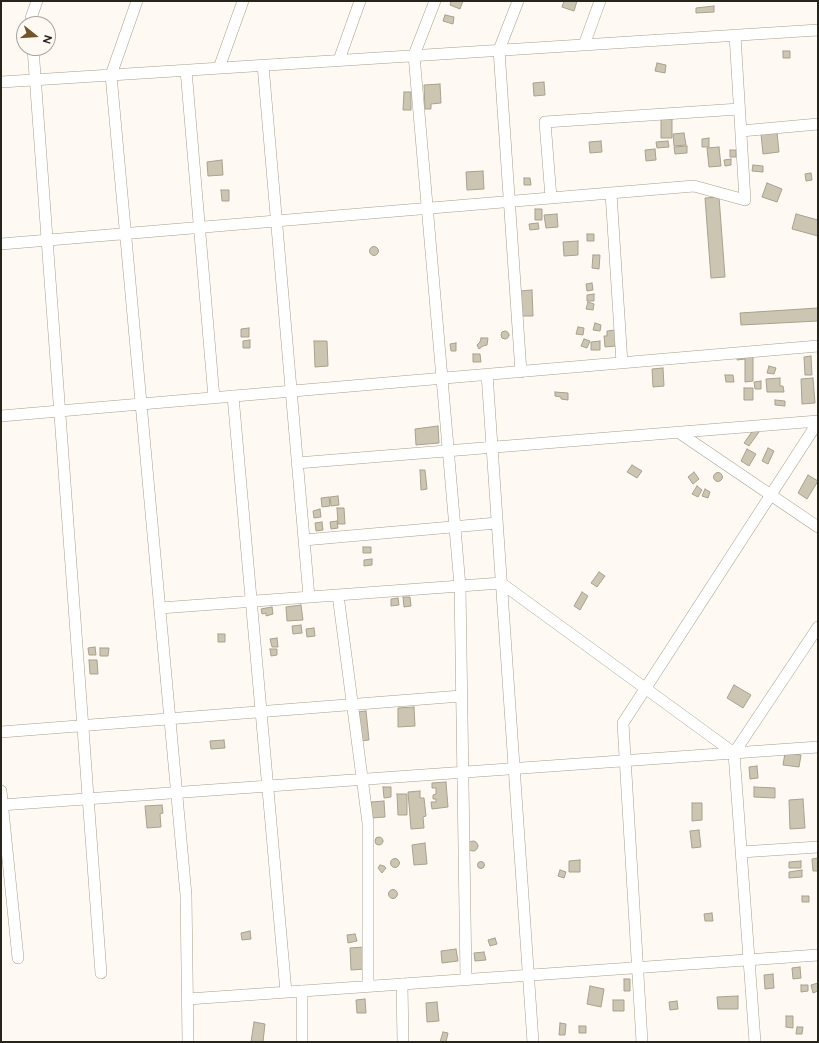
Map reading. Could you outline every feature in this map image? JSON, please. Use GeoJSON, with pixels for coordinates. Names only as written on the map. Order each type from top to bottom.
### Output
{"type":"FeatureCollection","features":[{"type":"Feature","properties":{"kind":"street"},"geometry":{"type":"LineString","coordinates":[[32,16],[37,1]]}},
{"type":"Feature","properties":{"kind":"street"},"geometry":{"type":"LineString","coordinates":[[137,1],[111,75],[186,895],[188,1042]]}},
{"type":"Feature","properties":{"kind":"street"},"geometry":{"type":"LineString","coordinates":[[219,68],[243,1]]}},
{"type":"Feature","properties":{"kind":"street"},"geometry":{"type":"LineString","coordinates":[[339,60],[360,1]]}},
{"type":"Feature","properties":{"kind":"street"},"geometry":{"type":"LineString","coordinates":[[435,1],[414,56],[460,586],[466,979]]}},
{"type":"Feature","properties":{"kind":"street"},"geometry":{"type":"LineString","coordinates":[[518,1],[499,50],[521,372]]}},
{"type":"Feature","properties":{"kind":"street"},"geometry":{"type":"LineString","coordinates":[[584,45],[600,1]]}},
{"type":"Feature","properties":{"kind":"street"},"geometry":{"type":"LineString","coordinates":[[1,82],[818,30]]}},
{"type":"Feature","properties":{"kind":"street"},"geometry":{"type":"LineString","coordinates":[[1,244],[694,186],[745,200],[735,35]]}},
{"type":"Feature","properties":{"kind":"street"},"geometry":{"type":"LineString","coordinates":[[34,56],[101,973]]}},
{"type":"Feature","properties":{"kind":"street"},"geometry":{"type":"LineString","coordinates":[[263,65],[309,598]]}},
{"type":"Feature","properties":{"kind":"street"},"geometry":{"type":"LineString","coordinates":[[186,70],[214,398]]}},
{"type":"Feature","properties":{"kind":"street"},"geometry":{"type":"LineString","coordinates":[[551,198],[545,122],[739,109]]}},
{"type":"Feature","properties":{"kind":"street"},"geometry":{"type":"LineString","coordinates":[[741,131],[818,124]]}},
{"type":"Feature","properties":{"kind":"street"},"geometry":{"type":"LineString","coordinates":[[611,193],[622,363]]}},
{"type":"Feature","properties":{"kind":"street"},"geometry":{"type":"LineString","coordinates":[[1,416],[818,346]]}},
{"type":"Feature","properties":{"kind":"street"},"geometry":{"type":"LineString","coordinates":[[487,374],[533,1042]]}},
{"type":"Feature","properties":{"kind":"street"},"geometry":{"type":"LineString","coordinates":[[233,396],[286,992]]}},
{"type":"Feature","properties":{"kind":"street"},"geometry":{"type":"LineString","coordinates":[[297,463],[818,422]]}},
{"type":"Feature","properties":{"kind":"street"},"geometry":{"type":"LineString","coordinates":[[642,1042],[622,723],[818,422]]}},
{"type":"Feature","properties":{"kind":"street"},"geometry":{"type":"LineString","coordinates":[[678,432],[818,527]]}},
{"type":"Feature","properties":{"kind":"street"},"geometry":{"type":"LineString","coordinates":[[304,540],[497,523]]}},
{"type":"Feature","properties":{"kind":"street"},"geometry":{"type":"LineString","coordinates":[[160,608],[502,583],[734,753]]}},
{"type":"Feature","properties":{"kind":"street"},"geometry":{"type":"LineString","coordinates":[[338,595],[368,823],[368,986]]}},
{"type":"Feature","properties":{"kind":"street"},"geometry":{"type":"LineString","coordinates":[[755,1042],[734,753],[817,630]]}},
{"type":"Feature","properties":{"kind":"street"},"geometry":{"type":"LineString","coordinates":[[1,732],[461,696]]}},
{"type":"Feature","properties":{"kind":"street"},"geometry":{"type":"LineString","coordinates":[[2,805],[818,747]]}},
{"type":"Feature","properties":{"kind":"street"},"geometry":{"type":"LineString","coordinates":[[1,791],[18,958]]}},
{"type":"Feature","properties":{"kind":"street"},"geometry":{"type":"LineString","coordinates":[[741,852],[818,847]]}},
{"type":"Feature","properties":{"kind":"street"},"geometry":{"type":"LineString","coordinates":[[188,999],[818,955]]}},
{"type":"Feature","properties":{"kind":"street"},"geometry":{"type":"LineString","coordinates":[[402,984],[403,1042]]}},
{"type":"Feature","properties":{"kind":"street"},"geometry":{"type":"LineString","coordinates":[[302,991],[302,1042]]}},
{"type":"Feature","properties":{"kind":"building"},"geometry":{"type":"Polygon","coordinates":[[[451,1],[463,1],[460,9],[450,5],[451,1]]]}},
{"type":"Feature","properties":{"kind":"building"},"geometry":{"type":"Polygon","coordinates":[[[564,1],[577,1],[574,11],[562,7],[564,1]]]}},
{"type":"Feature","properties":{"kind":"building"},"geometry":{"type":"Polygon","coordinates":[[[714,6],[714,12],[696,13],[696,8],[714,6]]]}},
{"type":"Feature","properties":{"kind":"building"},"geometry":{"type":"Polygon","coordinates":[[[445,15],[454,17],[453,24],[443,21],[445,15]]]}},
{"type":"Feature","properties":{"kind":"building"},"geometry":{"type":"Polygon","coordinates":[[[783,51],[790,51],[790,58],[783,58],[783,51]]]}},
{"type":"Feature","properties":{"kind":"building"},"geometry":{"type":"Polygon","coordinates":[[[657,63],[666,65],[665,73],[655,71],[657,63]]]}},
{"type":"Feature","properties":{"kind":"building"},"geometry":{"type":"Polygon","coordinates":[[[544,82],[545,95],[534,96],[533,83],[544,82]]]}},
{"type":"Feature","properties":{"kind":"building"},"geometry":{"type":"Polygon","coordinates":[[[440,84],[441,103],[431,104],[431,109],[425,109],[424,85],[440,84]]]}},
{"type":"Feature","properties":{"kind":"building"},"geometry":{"type":"Polygon","coordinates":[[[404,92],[411,92],[411,110],[403,110],[404,92]]]}},
{"type":"Feature","properties":{"kind":"building"},"geometry":{"type":"Polygon","coordinates":[[[672,118],[672,138],[661,138],[661,119],[672,118]]]}},
{"type":"Feature","properties":{"kind":"building"},"geometry":{"type":"Polygon","coordinates":[[[777,132],[779,152],[763,154],[761,134],[777,132]]]}},
{"type":"Feature","properties":{"kind":"building"},"geometry":{"type":"Polygon","coordinates":[[[684,133],[686,145],[674,146],[673,134],[684,133]]]}},
{"type":"Feature","properties":{"kind":"building"},"geometry":{"type":"Polygon","coordinates":[[[709,138],[709,147],[702,147],[702,139],[709,138]]]}},
{"type":"Feature","properties":{"kind":"building"},"geometry":{"type":"Polygon","coordinates":[[[601,141],[602,152],[590,153],[589,142],[601,141]]]}},
{"type":"Feature","properties":{"kind":"building"},"geometry":{"type":"Polygon","coordinates":[[[668,141],[669,147],[657,148],[656,142],[668,141]]]}},
{"type":"Feature","properties":{"kind":"building"},"geometry":{"type":"Polygon","coordinates":[[[687,146],[687,153],[675,154],[674,147],[687,146]]]}},
{"type":"Feature","properties":{"kind":"building"},"geometry":{"type":"Polygon","coordinates":[[[719,147],[721,166],[709,167],[707,148],[719,147]]]}},
{"type":"Feature","properties":{"kind":"building"},"geometry":{"type":"Polygon","coordinates":[[[655,149],[656,160],[646,161],[645,150],[655,149]]]}},
{"type":"Feature","properties":{"kind":"building"},"geometry":{"type":"Polygon","coordinates":[[[730,150],[736,150],[736,157],[730,157],[730,150]]]}},
{"type":"Feature","properties":{"kind":"building"},"geometry":{"type":"Polygon","coordinates":[[[731,159],[731,165],[725,166],[724,160],[731,159]]]}},
{"type":"Feature","properties":{"kind":"building"},"geometry":{"type":"Polygon","coordinates":[[[222,160],[223,175],[208,176],[207,162],[222,160]]]}},
{"type":"Feature","properties":{"kind":"building"},"geometry":{"type":"Polygon","coordinates":[[[753,165],[763,166],[763,172],[752,171],[753,165]]]}},
{"type":"Feature","properties":{"kind":"building"},"geometry":{"type":"Polygon","coordinates":[[[483,171],[484,189],[467,190],[466,172],[483,171]]]}},
{"type":"Feature","properties":{"kind":"building"},"geometry":{"type":"Polygon","coordinates":[[[811,173],[812,180],[806,181],[805,174],[811,173]]]}},
{"type":"Feature","properties":{"kind":"building"},"geometry":{"type":"Polygon","coordinates":[[[524,178],[530,178],[531,185],[524,185],[524,178]]]}},
{"type":"Feature","properties":{"kind":"building"},"geometry":{"type":"Polygon","coordinates":[[[767,183],[782,189],[777,202],[762,197],[767,183]]]}},
{"type":"Feature","properties":{"kind":"building"},"geometry":{"type":"Polygon","coordinates":[[[221,190],[229,190],[229,201],[222,201],[221,190]]]}},
{"type":"Feature","properties":{"kind":"building"},"geometry":{"type":"Polygon","coordinates":[[[719,197],[725,277],[711,278],[705,198],[719,197]]]}},
{"type":"Feature","properties":{"kind":"building"},"geometry":{"type":"Polygon","coordinates":[[[535,209],[542,209],[542,220],[535,220],[535,209]]]}},
{"type":"Feature","properties":{"kind":"building"},"geometry":{"type":"Polygon","coordinates":[[[557,214],[558,227],[546,228],[544,215],[557,214]]]}},
{"type":"Feature","properties":{"kind":"building"},"geometry":{"type":"Polygon","coordinates":[[[796,214],[818,220],[818,236],[792,229],[796,214]]]}},
{"type":"Feature","properties":{"kind":"building"},"geometry":{"type":"Polygon","coordinates":[[[538,223],[539,229],[530,230],[529,224],[538,223]]]}},
{"type":"Feature","properties":{"kind":"building"},"geometry":{"type":"Polygon","coordinates":[[[587,234],[594,234],[594,241],[587,241],[587,234]]]}},
{"type":"Feature","properties":{"kind":"building"},"geometry":{"type":"Polygon","coordinates":[[[578,241],[578,255],[564,256],[563,242],[578,241]]]}},
{"type":"Feature","properties":{"kind":"building"},"geometry":{"type":"Polygon","coordinates":[[[372,247],[376,247],[378,251],[376,255],[372,255],[370,253],[370,249],[372,247]]]}},
{"type":"Feature","properties":{"kind":"building"},"geometry":{"type":"Polygon","coordinates":[[[593,255],[600,255],[599,269],[592,268],[593,255]]]}},
{"type":"Feature","properties":{"kind":"building"},"geometry":{"type":"Polygon","coordinates":[[[592,283],[593,290],[587,291],[586,284],[592,283]]]}},
{"type":"Feature","properties":{"kind":"building"},"geometry":{"type":"Polygon","coordinates":[[[532,290],[533,316],[521,316],[520,291],[532,290]]]}},
{"type":"Feature","properties":{"kind":"building"},"geometry":{"type":"Polygon","coordinates":[[[594,294],[594,301],[587,301],[587,295],[594,294]]]}},
{"type":"Feature","properties":{"kind":"building"},"geometry":{"type":"Polygon","coordinates":[[[588,302],[594,304],[593,310],[586,309],[588,302]]]}},
{"type":"Feature","properties":{"kind":"building"},"geometry":{"type":"Polygon","coordinates":[[[818,308],[818,321],[741,325],[740,313],[818,308]]]}},
{"type":"Feature","properties":{"kind":"building"},"geometry":{"type":"Polygon","coordinates":[[[595,323],[601,325],[600,331],[593,330],[595,323]]]}},
{"type":"Feature","properties":{"kind":"building"},"geometry":{"type":"Polygon","coordinates":[[[578,327],[584,328],[583,335],[576,334],[578,327]]]}},
{"type":"Feature","properties":{"kind":"building"},"geometry":{"type":"Polygon","coordinates":[[[249,328],[249,337],[241,337],[241,329],[249,328]]]}},
{"type":"Feature","properties":{"kind":"building"},"geometry":{"type":"Polygon","coordinates":[[[615,330],[616,346],[605,347],[604,336],[607,336],[607,331],[615,330]]]}},
{"type":"Feature","properties":{"kind":"building"},"geometry":{"type":"Polygon","coordinates":[[[503,331],[507,331],[509,335],[507,339],[503,339],[501,337],[501,333],[503,331]]]}},
{"type":"Feature","properties":{"kind":"building"},"geometry":{"type":"Polygon","coordinates":[[[481,338],[488,338],[487,345],[479,349],[477,345],[481,338]]]}},
{"type":"Feature","properties":{"kind":"building"},"geometry":{"type":"Polygon","coordinates":[[[584,339],[590,341],[587,348],[581,346],[584,339]]]}},
{"type":"Feature","properties":{"kind":"building"},"geometry":{"type":"Polygon","coordinates":[[[250,340],[250,348],[243,348],[243,341],[250,340]]]}},
{"type":"Feature","properties":{"kind":"building"},"geometry":{"type":"Polygon","coordinates":[[[314,341],[327,341],[328,366],[315,367],[314,341]]]}},
{"type":"Feature","properties":{"kind":"building"},"geometry":{"type":"Polygon","coordinates":[[[600,341],[600,350],[591,350],[591,342],[600,341]]]}},
{"type":"Feature","properties":{"kind":"building"},"geometry":{"type":"Polygon","coordinates":[[[456,343],[456,351],[451,351],[450,344],[456,343]]]}},
{"type":"Feature","properties":{"kind":"building"},"geometry":{"type":"Polygon","coordinates":[[[753,352],[753,381],[745,382],[745,359],[737,360],[737,353],[753,352]]]}},
{"type":"Feature","properties":{"kind":"building"},"geometry":{"type":"Polygon","coordinates":[[[473,354],[480,354],[481,362],[473,362],[473,354]]]}},
{"type":"Feature","properties":{"kind":"building"},"geometry":{"type":"Polygon","coordinates":[[[811,356],[812,375],[805,375],[804,357],[811,356]]]}},
{"type":"Feature","properties":{"kind":"building"},"geometry":{"type":"Polygon","coordinates":[[[769,366],[776,368],[774,374],[767,373],[769,366]]]}},
{"type":"Feature","properties":{"kind":"building"},"geometry":{"type":"Polygon","coordinates":[[[663,368],[664,386],[653,387],[652,369],[663,368]]]}},
{"type":"Feature","properties":{"kind":"building"},"geometry":{"type":"Polygon","coordinates":[[[725,375],[733,375],[734,382],[726,382],[725,375]]]}},
{"type":"Feature","properties":{"kind":"building"},"geometry":{"type":"Polygon","coordinates":[[[780,378],[780,386],[783,386],[784,392],[767,392],[766,379],[780,378]]]}},
{"type":"Feature","properties":{"kind":"building"},"geometry":{"type":"Polygon","coordinates":[[[813,378],[815,403],[802,404],[801,379],[813,378]]]}},
{"type":"Feature","properties":{"kind":"building"},"geometry":{"type":"Polygon","coordinates":[[[761,381],[761,389],[755,389],[754,382],[761,381]]]}},
{"type":"Feature","properties":{"kind":"building"},"geometry":{"type":"Polygon","coordinates":[[[744,388],[753,388],[753,400],[744,400],[744,388]]]}},
{"type":"Feature","properties":{"kind":"building"},"geometry":{"type":"Polygon","coordinates":[[[555,392],[568,393],[568,400],[555,396],[555,392]]]}},
{"type":"Feature","properties":{"kind":"building"},"geometry":{"type":"Polygon","coordinates":[[[775,400],[785,401],[785,406],[775,405],[775,400]]]}},
{"type":"Feature","properties":{"kind":"building"},"geometry":{"type":"Polygon","coordinates":[[[438,426],[439,443],[416,445],[415,429],[438,426]]]}},
{"type":"Feature","properties":{"kind":"building"},"geometry":{"type":"Polygon","coordinates":[[[754,429],[759,432],[749,446],[744,443],[754,429]]]}},
{"type":"Feature","properties":{"kind":"building"},"geometry":{"type":"Polygon","coordinates":[[[768,448],[774,451],[768,464],[762,461],[768,448]]]}},
{"type":"Feature","properties":{"kind":"building"},"geometry":{"type":"Polygon","coordinates":[[[747,449],[756,454],[749,466],[741,461],[747,449]]]}},
{"type":"Feature","properties":{"kind":"building"},"geometry":{"type":"Polygon","coordinates":[[[632,465],[642,471],[637,478],[627,472],[632,465]]]}},
{"type":"Feature","properties":{"kind":"building"},"geometry":{"type":"Polygon","coordinates":[[[420,470],[425,470],[427,489],[421,490],[420,470]]]}},
{"type":"Feature","properties":{"kind":"building"},"geometry":{"type":"Polygon","coordinates":[[[694,472],[699,479],[693,484],[688,477],[694,472]]]}},
{"type":"Feature","properties":{"kind":"building"},"geometry":{"type":"Polygon","coordinates":[[[718,472],[723,477],[718,482],[713,477],[718,472]]]}},
{"type":"Feature","properties":{"kind":"building"},"geometry":{"type":"Polygon","coordinates":[[[808,475],[818,481],[807,499],[798,493],[808,475]]]}},
{"type":"Feature","properties":{"kind":"building"},"geometry":{"type":"Polygon","coordinates":[[[697,486],[702,490],[698,497],[692,494],[697,486]]]}},
{"type":"Feature","properties":{"kind":"building"},"geometry":{"type":"Polygon","coordinates":[[[705,489],[710,492],[708,498],[702,496],[705,489]]]}},
{"type":"Feature","properties":{"kind":"building"},"geometry":{"type":"Polygon","coordinates":[[[338,496],[339,505],[331,506],[330,497],[338,496]]]}},
{"type":"Feature","properties":{"kind":"building"},"geometry":{"type":"Polygon","coordinates":[[[329,497],[330,506],[322,507],[321,498],[329,497]]]}},
{"type":"Feature","properties":{"kind":"building"},"geometry":{"type":"Polygon","coordinates":[[[337,508],[344,508],[345,524],[338,524],[337,508]]]}},
{"type":"Feature","properties":{"kind":"building"},"geometry":{"type":"Polygon","coordinates":[[[320,509],[321,517],[314,518],[313,511],[320,509]]]}},
{"type":"Feature","properties":{"kind":"building"},"geometry":{"type":"Polygon","coordinates":[[[337,521],[338,528],[331,529],[330,522],[337,521]]]}},
{"type":"Feature","properties":{"kind":"building"},"geometry":{"type":"Polygon","coordinates":[[[322,522],[323,530],[316,531],[315,523],[322,522]]]}},
{"type":"Feature","properties":{"kind":"building"},"geometry":{"type":"Polygon","coordinates":[[[363,547],[371,547],[371,553],[363,553],[363,547]]]}},
{"type":"Feature","properties":{"kind":"building"},"geometry":{"type":"Polygon","coordinates":[[[372,559],[372,565],[364,566],[364,560],[372,559]]]}},
{"type":"Feature","properties":{"kind":"building"},"geometry":{"type":"Polygon","coordinates":[[[599,572],[605,576],[597,587],[591,583],[599,572]]]}},
{"type":"Feature","properties":{"kind":"building"},"geometry":{"type":"Polygon","coordinates":[[[582,592],[588,596],[580,610],[574,606],[582,592]]]}},
{"type":"Feature","properties":{"kind":"building"},"geometry":{"type":"Polygon","coordinates":[[[403,597],[410,597],[411,606],[404,607],[403,597]]]}},
{"type":"Feature","properties":{"kind":"building"},"geometry":{"type":"Polygon","coordinates":[[[398,598],[399,605],[391,606],[391,599],[398,598]]]}},
{"type":"Feature","properties":{"kind":"building"},"geometry":{"type":"Polygon","coordinates":[[[301,605],[303,620],[287,621],[286,607],[301,605]]]}},
{"type":"Feature","properties":{"kind":"building"},"geometry":{"type":"Polygon","coordinates":[[[272,607],[273,614],[266,616],[266,613],[262,614],[261,609],[272,607]]]}},
{"type":"Feature","properties":{"kind":"building"},"geometry":{"type":"Polygon","coordinates":[[[301,625],[302,633],[293,634],[292,626],[301,625]]]}},
{"type":"Feature","properties":{"kind":"building"},"geometry":{"type":"Polygon","coordinates":[[[314,628],[315,636],[307,637],[306,629],[314,628]]]}},
{"type":"Feature","properties":{"kind":"building"},"geometry":{"type":"Polygon","coordinates":[[[218,634],[225,634],[225,642],[218,642],[218,634]]]}},
{"type":"Feature","properties":{"kind":"building"},"geometry":{"type":"Polygon","coordinates":[[[277,638],[278,647],[272,647],[270,639],[277,638]]]}},
{"type":"Feature","properties":{"kind":"building"},"geometry":{"type":"Polygon","coordinates":[[[95,647],[96,655],[89,655],[88,648],[95,647]]]}},
{"type":"Feature","properties":{"kind":"building"},"geometry":{"type":"Polygon","coordinates":[[[100,648],[109,648],[108,656],[100,656],[100,648]]]}},
{"type":"Feature","properties":{"kind":"building"},"geometry":{"type":"Polygon","coordinates":[[[270,649],[277,649],[277,655],[271,656],[270,649]]]}},
{"type":"Feature","properties":{"kind":"building"},"geometry":{"type":"Polygon","coordinates":[[[89,660],[97,660],[98,674],[90,674],[89,660]]]}},
{"type":"Feature","properties":{"kind":"building"},"geometry":{"type":"Polygon","coordinates":[[[734,685],[751,695],[743,708],[727,698],[734,685]]]}},
{"type":"Feature","properties":{"kind":"building"},"geometry":{"type":"Polygon","coordinates":[[[414,707],[415,726],[398,727],[398,708],[414,707]]]}},
{"type":"Feature","properties":{"kind":"building"},"geometry":{"type":"Polygon","coordinates":[[[366,711],[369,740],[359,741],[357,712],[366,711]]]}},
{"type":"Feature","properties":{"kind":"building"},"geometry":{"type":"Polygon","coordinates":[[[224,740],[225,748],[211,749],[210,741],[224,740]]]}},
{"type":"Feature","properties":{"kind":"building"},"geometry":{"type":"Polygon","coordinates":[[[785,753],[801,755],[799,767],[783,765],[785,753]]]}},
{"type":"Feature","properties":{"kind":"building"},"geometry":{"type":"Polygon","coordinates":[[[757,766],[758,778],[750,779],[749,767],[757,766]]]}},
{"type":"Feature","properties":{"kind":"building"},"geometry":{"type":"Polygon","coordinates":[[[446,782],[448,807],[432,809],[431,802],[436,802],[436,799],[433,799],[433,795],[436,794],[436,788],[432,788],[432,783],[446,782]]]}},
{"type":"Feature","properties":{"kind":"building"},"geometry":{"type":"Polygon","coordinates":[[[383,787],[391,787],[391,797],[384,798],[383,787]]]}},
{"type":"Feature","properties":{"kind":"building"},"geometry":{"type":"Polygon","coordinates":[[[754,787],[775,788],[775,798],[754,797],[754,787]]]}},
{"type":"Feature","properties":{"kind":"building"},"geometry":{"type":"Polygon","coordinates":[[[420,791],[420,798],[424,798],[426,816],[423,817],[424,828],[411,829],[408,792],[420,791]]]}},
{"type":"Feature","properties":{"kind":"building"},"geometry":{"type":"Polygon","coordinates":[[[397,794],[407,794],[407,815],[398,815],[397,794]]]}},
{"type":"Feature","properties":{"kind":"building"},"geometry":{"type":"Polygon","coordinates":[[[803,799],[805,828],[790,829],[789,800],[803,799]]]}},
{"type":"Feature","properties":{"kind":"building"},"geometry":{"type":"Polygon","coordinates":[[[384,801],[385,817],[372,818],[371,802],[384,801]]]}},
{"type":"Feature","properties":{"kind":"building"},"geometry":{"type":"Polygon","coordinates":[[[692,803],[702,803],[702,820],[692,821],[692,803]]]}},
{"type":"Feature","properties":{"kind":"building"},"geometry":{"type":"Polygon","coordinates":[[[162,805],[163,813],[160,814],[161,827],[147,828],[145,806],[162,805]]]}},
{"type":"Feature","properties":{"kind":"building"},"geometry":{"type":"Polygon","coordinates":[[[699,830],[701,847],[692,848],[690,831],[699,830]]]}},
{"type":"Feature","properties":{"kind":"building"},"geometry":{"type":"Polygon","coordinates":[[[379,837],[382,838],[382,844],[379,845],[376,844],[375,841],[376,838],[379,837]]]}},
{"type":"Feature","properties":{"kind":"building"},"geometry":{"type":"Polygon","coordinates":[[[471,841],[475,841],[478,846],[475,851],[471,851],[468,848],[468,844],[471,841]]]}},
{"type":"Feature","properties":{"kind":"building"},"geometry":{"type":"Polygon","coordinates":[[[425,843],[427,864],[414,865],[412,845],[425,843]]]}},
{"type":"Feature","properties":{"kind":"building"},"geometry":{"type":"Polygon","coordinates":[[[818,858],[818,871],[813,871],[812,859],[818,858]]]}},
{"type":"Feature","properties":{"kind":"building"},"geometry":{"type":"Polygon","coordinates":[[[393,859],[397,859],[399,863],[397,867],[393,867],[391,865],[391,861],[393,859]]]}},
{"type":"Feature","properties":{"kind":"building"},"geometry":{"type":"Polygon","coordinates":[[[580,860],[580,872],[569,872],[569,861],[580,860]]]}},
{"type":"Feature","properties":{"kind":"building"},"geometry":{"type":"Polygon","coordinates":[[[481,861],[484,862],[484,868],[481,869],[478,868],[477,865],[478,862],[481,861]]]}},
{"type":"Feature","properties":{"kind":"building"},"geometry":{"type":"Polygon","coordinates":[[[801,861],[801,868],[789,868],[789,862],[801,861]]]}},
{"type":"Feature","properties":{"kind":"building"},"geometry":{"type":"Polygon","coordinates":[[[380,865],[386,868],[382,873],[378,868],[380,865]]]}},
{"type":"Feature","properties":{"kind":"building"},"geometry":{"type":"Polygon","coordinates":[[[560,870],[566,872],[564,878],[558,876],[560,870]]]}},
{"type":"Feature","properties":{"kind":"building"},"geometry":{"type":"Polygon","coordinates":[[[802,870],[802,877],[789,878],[789,872],[802,870]]]}},
{"type":"Feature","properties":{"kind":"building"},"geometry":{"type":"Polygon","coordinates":[[[393,889],[398,894],[393,899],[388,894],[393,889]]]}},
{"type":"Feature","properties":{"kind":"building"},"geometry":{"type":"Polygon","coordinates":[[[802,896],[809,896],[809,902],[802,902],[802,896]]]}},
{"type":"Feature","properties":{"kind":"building"},"geometry":{"type":"Polygon","coordinates":[[[712,913],[713,921],[705,921],[704,914],[712,913]]]}},
{"type":"Feature","properties":{"kind":"building"},"geometry":{"type":"Polygon","coordinates":[[[250,931],[251,939],[242,940],[241,933],[250,931]]]}},
{"type":"Feature","properties":{"kind":"building"},"geometry":{"type":"Polygon","coordinates":[[[355,934],[357,941],[348,943],[347,935],[355,934]]]}},
{"type":"Feature","properties":{"kind":"building"},"geometry":{"type":"Polygon","coordinates":[[[495,938],[497,944],[490,946],[488,940],[495,938]]]}},
{"type":"Feature","properties":{"kind":"building"},"geometry":{"type":"Polygon","coordinates":[[[364,947],[365,969],[351,970],[350,948],[364,947]]]}},
{"type":"Feature","properties":{"kind":"building"},"geometry":{"type":"Polygon","coordinates":[[[456,949],[458,961],[442,963],[441,951],[456,949]]]}},
{"type":"Feature","properties":{"kind":"building"},"geometry":{"type":"Polygon","coordinates":[[[484,952],[486,960],[475,961],[474,953],[484,952]]]}},
{"type":"Feature","properties":{"kind":"building"},"geometry":{"type":"Polygon","coordinates":[[[800,967],[801,978],[793,979],[792,968],[800,967]]]}},
{"type":"Feature","properties":{"kind":"building"},"geometry":{"type":"Polygon","coordinates":[[[773,974],[774,988],[765,989],[764,975],[773,974]]]}},
{"type":"Feature","properties":{"kind":"building"},"geometry":{"type":"Polygon","coordinates":[[[624,979],[630,979],[630,991],[624,991],[624,979]]]}},
{"type":"Feature","properties":{"kind":"building"},"geometry":{"type":"Polygon","coordinates":[[[818,983],[818,991],[813,993],[811,985],[818,983]]]}},
{"type":"Feature","properties":{"kind":"building"},"geometry":{"type":"Polygon","coordinates":[[[801,985],[808,985],[808,991],[801,992],[801,985]]]}},
{"type":"Feature","properties":{"kind":"building"},"geometry":{"type":"Polygon","coordinates":[[[590,986],[604,989],[601,1007],[587,1004],[590,986]]]}},
{"type":"Feature","properties":{"kind":"building"},"geometry":{"type":"Polygon","coordinates":[[[738,996],[738,1009],[718,1009],[717,997],[738,996]]]}},
{"type":"Feature","properties":{"kind":"building"},"geometry":{"type":"Polygon","coordinates":[[[365,999],[366,1013],[357,1013],[356,1000],[365,999]]]}},
{"type":"Feature","properties":{"kind":"building"},"geometry":{"type":"Polygon","coordinates":[[[613,1000],[624,1000],[624,1011],[613,1011],[613,1000]]]}},
{"type":"Feature","properties":{"kind":"building"},"geometry":{"type":"Polygon","coordinates":[[[677,1001],[678,1009],[670,1010],[669,1002],[677,1001]]]}},
{"type":"Feature","properties":{"kind":"building"},"geometry":{"type":"Polygon","coordinates":[[[437,1002],[439,1021],[427,1022],[426,1003],[437,1002]]]}},
{"type":"Feature","properties":{"kind":"building"},"geometry":{"type":"Polygon","coordinates":[[[786,1016],[793,1016],[793,1028],[786,1027],[786,1016]]]}},
{"type":"Feature","properties":{"kind":"building"},"geometry":{"type":"Polygon","coordinates":[[[254,1022],[265,1024],[263,1042],[251,1042],[254,1022]]]}},
{"type":"Feature","properties":{"kind":"building"},"geometry":{"type":"Polygon","coordinates":[[[560,1023],[566,1024],[565,1035],[559,1035],[560,1023]]]}},
{"type":"Feature","properties":{"kind":"building"},"geometry":{"type":"Polygon","coordinates":[[[579,1026],[586,1026],[586,1033],[579,1033],[579,1026]]]}},
{"type":"Feature","properties":{"kind":"building"},"geometry":{"type":"Polygon","coordinates":[[[797,1027],[803,1027],[802,1034],[796,1034],[797,1027]]]}},
{"type":"Feature","properties":{"kind":"building"},"geometry":{"type":"Polygon","coordinates":[[[443,1032],[448,1033],[446,1042],[440,1042],[443,1032]]]}}]}
